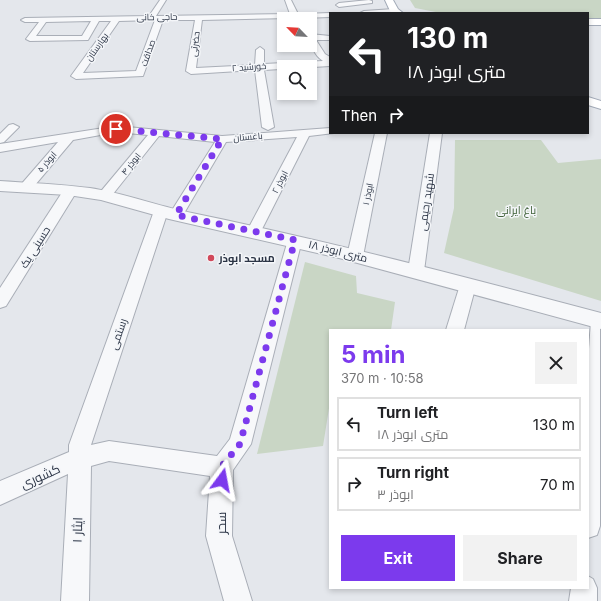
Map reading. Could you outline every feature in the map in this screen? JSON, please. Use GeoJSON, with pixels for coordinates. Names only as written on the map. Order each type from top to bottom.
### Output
{"type":"FeatureCollection","features":[{"type":"Feature","properties":{"kind":"main road"},"geometry":{"type":"LineString","coordinates":[[389,0],[396,12]]}},
{"type":"Feature","properties":{"kind":"main road"},"geometry":{"type":"LineString","coordinates":[[589,22],[601,22]]}},
{"type":"Feature","properties":{"kind":"main road"},"geometry":{"type":"LineString","coordinates":[[589,90],[601,95]]}},
{"type":"Feature","properties":{"kind":"main road"},"geometry":{"type":"LineString","coordinates":[[589,101],[601,105]]}},
{"type":"Feature","properties":{"kind":"street"},"geometry":{"type":"LineString","coordinates":[[156,17],[163,0]]}},
{"type":"Feature","properties":{"kind":"street"},"geometry":{"type":"LineString","coordinates":[[288,0],[294,12]]}},
{"type":"Feature","properties":{"kind":"street"},"geometry":{"type":"LineString","coordinates":[[353,0],[375,2],[382,12],[396,12]]}},
{"type":"Feature","properties":{"kind":"street"},"geometry":{"type":"LineString","coordinates":[[339,5],[375,2]]}},
{"type":"Feature","properties":{"kind":"street","name":"حاجی خانی"},"geometry":{"type":"LineString","coordinates":[[317,16],[329,15]]}},
{"type":"Feature","properties":{"kind":"street","name":"حاجی خانی"},"geometry":{"type":"LineString","coordinates":[[24,20],[156,17],[277,17]]}},
{"type":"Feature","properties":{"kind":"street","name":"صداقت"},"geometry":{"type":"LineString","coordinates":[[76,76],[140,74],[156,17]]}},
{"type":"Feature","properties":{"kind":"street","name":"حضرتی"},"geometry":{"type":"LineString","coordinates":[[191,71],[199,17]]}},
{"type":"Feature","properties":{"kind":"street"},"geometry":{"type":"LineString","coordinates":[[44,20],[30,39],[85,38],[97,18]]}},
{"type":"Feature","properties":{"kind":"street","name":"بهارستان"},"geometry":{"type":"LineString","coordinates":[[76,76],[117,18]]}},
{"type":"Feature","properties":{"kind":"street"},"geometry":{"type":"LineString","coordinates":[[317,37],[329,38]]}},
{"type":"Feature","properties":{"kind":"street"},"geometry":{"type":"LineString","coordinates":[[317,47],[322,56],[329,61]]}},
{"type":"Feature","properties":{"kind":"street"},"geometry":{"type":"LineString","coordinates":[[260,50],[259,66],[268,127]]}},
{"type":"Feature","properties":{"kind":"street","name":"خورشید ۲"},"geometry":{"type":"LineString","coordinates":[[191,71],[329,62]]}},
{"type":"Feature","properties":{"kind":"street"},"geometry":{"type":"LineString","coordinates":[[0,140],[13,127]]}},
{"type":"Feature","properties":{"kind":"street","name":"باغستان"},"geometry":{"type":"LineString","coordinates":[[0,148],[116,129],[222,139],[329,131]]}},
{"type":"Feature","properties":{"kind":"street","name":"ابوذر ۴"},"geometry":{"type":"LineString","coordinates":[[104,196],[157,132]]}},
{"type":"Feature","properties":{"kind":"street","name":"ابوذر ۲"},"geometry":{"type":"LineString","coordinates":[[254,231],[305,132]]}},
{"type":"Feature","properties":{"kind":"street","name":"ابوذر ۱"},"geometry":{"type":"LineString","coordinates":[[355,256],[381,134]]}},
{"type":"Feature","properties":{"kind":"street","name":"شهید رحیمی"},"geometry":{"type":"LineString","coordinates":[[416,271],[436,134]]}},
{"type":"Feature","properties":{"kind":"street","name":"ابوذر ۵"},"geometry":{"type":"LineString","coordinates":[[25,188],[69,137]]}},
{"type":"Feature","properties":{"kind":"street","name":"رستمی"},"geometry":{"type":"LineString","coordinates":[[80,458],[80,445],[168,213],[222,139]]}},
{"type":"Feature","properties":{"kind":"street","name":"۱۸ متری ابوذر"},"geometry":{"type":"LineString","coordinates":[[0,186],[70,191],[104,196],[168,213],[295,240],[601,321]]}},
{"type":"Feature","properties":{"kind":"street","name":"حسینی یک"},"geometry":{"type":"LineString","coordinates":[[0,302],[70,191]]}},
{"type":"Feature","properties":{"kind":"street"},"geometry":{"type":"LineString","coordinates":[[222,466],[240,444],[295,240]]}},
{"type":"Feature","properties":{"kind":"street"},"geometry":{"type":"LineString","coordinates":[[455,329],[468,285]]}},
{"type":"Feature","properties":{"kind":"street"},"geometry":{"type":"LineString","coordinates":[[589,510],[601,321]]}},
{"type":"Feature","properties":{"kind":"street","name":"کشوری"},"geometry":{"type":"LineString","coordinates":[[0,493],[80,458],[109,451],[222,466]]}},
{"type":"Feature","properties":{"kind":"street","name":"ایثار ۱"},"geometry":{"type":"LineString","coordinates":[[75,601],[80,458]]}},
{"type":"Feature","properties":{"kind":"street","name":"سحر"},"geometry":{"type":"LineString","coordinates":[[222,466],[219,536],[238,601]]}},
{"type":"Feature","properties":{"kind":"street"},"geometry":{"type":"LineString","coordinates":[[584,589],[584,601]]}},
{"type":"Feature","properties":{"kind":"green space"},"geometry":{"type":"Polygon","coordinates":[[[410,0],[601,0],[601,18],[589,19],[589,12],[436,12],[415,8],[410,0]]]}},
{"type":"Feature","properties":{"kind":"green space","name":"باغ ایرانی"},"geometry":{"type":"Polygon","coordinates":[[[455,140],[541,140],[558,163],[601,159],[601,301],[444,253],[454,208],[455,140]]]}},
{"type":"Feature","properties":{"kind":"green space"},"geometry":{"type":"Polygon","coordinates":[[[305,262],[356,276],[357,293],[395,302],[391,329],[329,329],[329,408],[323,446],[257,454],[305,262]]]}},
{"type":"Feature","properties":{"kind":"place","name":"مسجد ابوذر"},"geometry":{"type":"Point","coordinates":[211,258]}},
{"type":"Feature","properties":{"kind":"route"},"geometry":{"type":"LineString","coordinates":[[116,129],[222,139],[176,215],[295,240],[240,444],[222,466],[222,480]]}}]}
